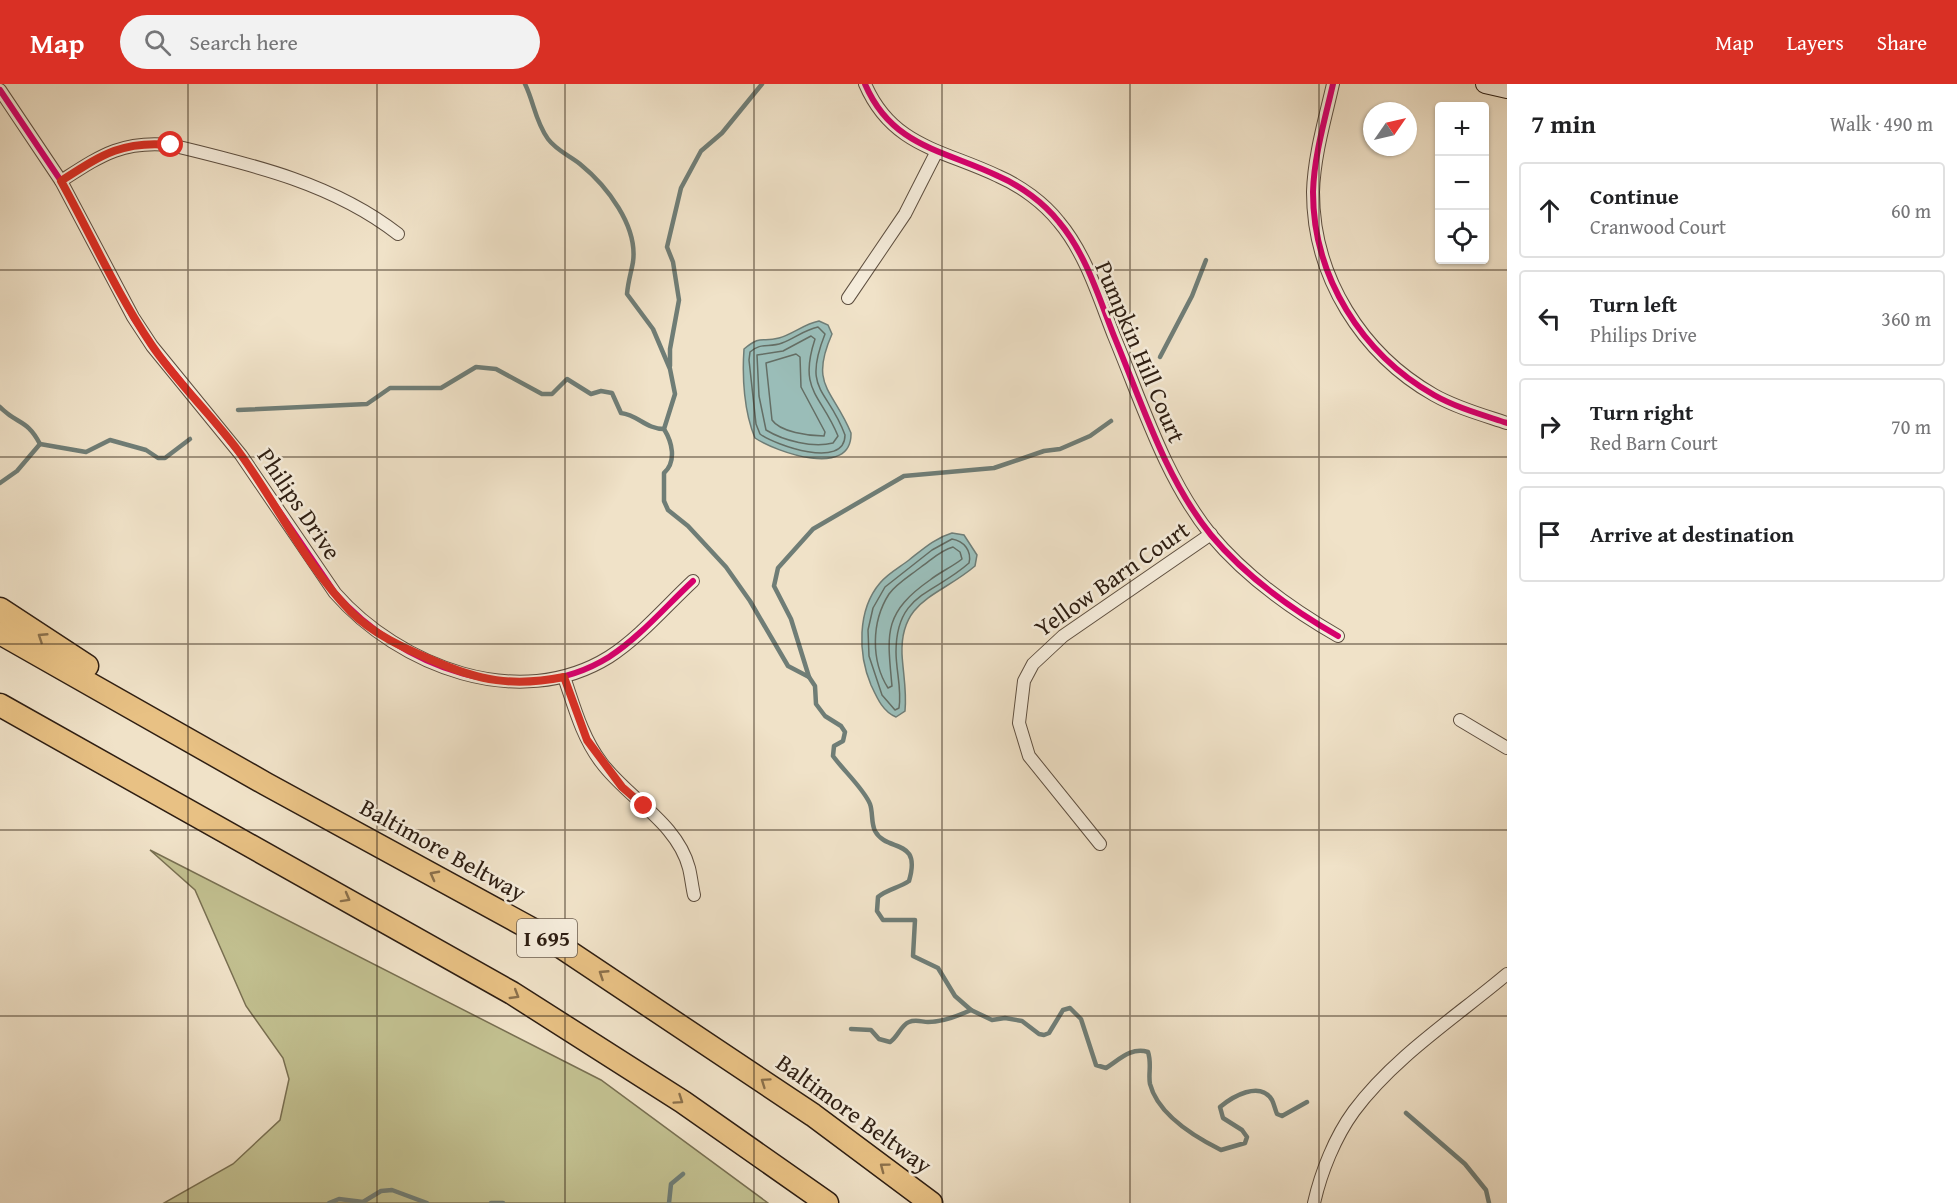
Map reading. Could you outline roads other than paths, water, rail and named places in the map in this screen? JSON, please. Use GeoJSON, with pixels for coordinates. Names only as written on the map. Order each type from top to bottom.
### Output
{"type":"FeatureCollection","features":[{"type":"Feature","properties":{"kind":"highway"},"geometry":{"type":"LineString","coordinates":[[0,609],[266,784]]}},
{"type":"Feature","properties":{"kind":"highway","name":"Baltimore Beltway"},"geometry":{"type":"LineString","coordinates":[[0,633],[266,784],[548,938],[813,1115],[931,1203]]}},
{"type":"Feature","properties":{"kind":"highway","name":"I 695"},"geometry":{"type":"LineString","coordinates":[[0,705],[431,946],[587,1039],[828,1203]]}},
{"type":"Feature","properties":{"kind":"highway"},"geometry":{"type":"LineString","coordinates":[[0,722],[263,861],[295,870]]}},
{"type":"Feature","properties":{"kind":"street","name":"Pumpkin Hill Court"},"geometry":{"type":"LineString","coordinates":[[866,84],[876,104],[896,127],[915,142],[936,153],[998,176],[1022,189],[1059,222],[1084,264],[1168,463],[1211,534],[1274,595],[1296,612],[1338,636]]}},
{"type":"Feature","properties":{"kind":"street"},"geometry":{"type":"LineString","coordinates":[[1333,84],[1319,143],[1313,191],[1318,238],[1334,286],[1367,341],[1397,370],[1435,396],[1507,423]]}},
{"type":"Feature","properties":{"kind":"street"},"geometry":{"type":"LineString","coordinates":[[1485,84],[1507,89]]}},
{"type":"Feature","properties":{"kind":"street","name":"Philips Drive"},"geometry":{"type":"LineString","coordinates":[[0,90],[61,181],[128,307],[152,346],[226,434],[317,569],[352,613],[391,640],[463,674],[494,681],[535,683],[564,677],[609,657],[693,581]]}},
{"type":"Feature","properties":{"kind":"street"},"geometry":{"type":"LineString","coordinates":[[61,181],[116,149],[141,144],[171,145],[317,187],[372,214],[398,234]]}},
{"type":"Feature","properties":{"kind":"street"},"geometry":{"type":"LineString","coordinates":[[848,298],[905,214],[936,153]]}},
{"type":"Feature","properties":{"kind":"street","name":"Yellow Barn Court"},"geometry":{"type":"LineString","coordinates":[[1100,844],[1029,756],[1019,723],[1024,681],[1033,664],[1054,643],[1211,534]]}},
{"type":"Feature","properties":{"kind":"street"},"geometry":{"type":"LineString","coordinates":[[564,677],[587,740],[622,787],[664,825],[679,846],[689,866],[694,895]]}},
{"type":"Feature","properties":{"kind":"street"},"geometry":{"type":"LineString","coordinates":[[1460,720],[1507,748]]}},
{"type":"Feature","properties":{"kind":"street"},"geometry":{"type":"LineString","coordinates":[[1314,1203],[1326,1166],[1353,1112],[1397,1066],[1507,974]]}},
{"type":"Feature","properties":{"kind":"water"},"geometry":{"type":"Polygon","coordinates":[[[819,321],[828,325],[832,334],[825,351],[823,377],[851,433],[848,447],[839,455],[811,458],[779,450],[755,438],[746,406],[744,349],[758,340],[779,338],[819,321]]]}},
{"type":"Feature","properties":{"kind":"water"},"geometry":{"type":"Polygon","coordinates":[[[952,533],[964,535],[977,555],[975,566],[925,601],[908,621],[903,636],[902,654],[905,711],[896,717],[887,712],[881,704],[867,673],[862,632],[867,606],[872,594],[886,577],[929,544],[952,533]]]}},
{"type":"Feature","properties":{"kind":"waterway"},"geometry":{"type":"LineString","coordinates":[[525,84],[540,125],[548,139],[590,173],[610,195],[626,221],[631,235],[633,262],[627,294],[653,329],[670,369],[675,394],[664,429],[672,451],[671,463],[664,473],[664,501],[668,510],[688,526],[726,567],[750,601],[788,666],[809,677],[815,686],[816,704],[825,716],[841,726],[845,732],[843,741],[834,746],[833,756],[867,798],[875,831],[880,838],[901,848],[911,858],[909,881],[878,897],[877,911],[883,920],[915,920],[913,956],[938,968],[955,996],[971,1010],[992,1020],[1005,1018],[1022,1021],[1039,1034],[1044,1035],[1049,1033],[1063,1010],[1070,1008],[1081,1019],[1096,1065],[1106,1068],[1131,1052],[1148,1052],[1150,1084],[1161,1106],[1189,1132],[1221,1150],[1245,1143],[1247,1137],[1242,1130],[1223,1118],[1220,1107],[1239,1095],[1253,1091],[1267,1094],[1277,1114],[1282,1116],[1307,1102]]}},
{"type":"Feature","properties":{"kind":"waterway"},"geometry":{"type":"LineString","coordinates":[[670,366],[670,349],[679,300],[673,262],[667,247],[681,188],[701,151],[722,133],[762,84]]}},
{"type":"Feature","properties":{"kind":"waterway"},"geometry":{"type":"LineString","coordinates":[[1160,357],[1192,296],[1206,260]]}},
{"type":"Feature","properties":{"kind":"waterway"},"geometry":{"type":"LineString","coordinates":[[238,410],[367,404],[390,388],[441,388],[476,367],[496,369],[542,394],[552,394],[567,379],[591,394],[601,391],[612,393],[621,413],[652,427],[664,429]]}},
{"type":"Feature","properties":{"kind":"waterway"},"geometry":{"type":"LineString","coordinates":[[0,407],[31,430],[40,444]]}},
{"type":"Feature","properties":{"kind":"waterway"},"geometry":{"type":"LineString","coordinates":[[809,677],[791,619],[774,586],[778,568],[813,529],[904,476],[994,468],[1044,451],[1060,449],[1090,436],[1111,421]]}},
{"type":"Feature","properties":{"kind":"waterway"},"geometry":{"type":"LineString","coordinates":[[40,444],[86,452],[110,440],[146,450],[158,458],[165,458],[190,439]]}},
{"type":"Feature","properties":{"kind":"waterway"},"geometry":{"type":"LineString","coordinates":[[0,483],[17,471],[40,444]]}},
{"type":"Feature","properties":{"kind":"waterway"},"geometry":{"type":"LineString","coordinates":[[851,1029],[871,1030],[879,1039],[890,1042],[909,1022],[939,1021],[971,1010]]}},
{"type":"Feature","properties":{"kind":"waterway"},"geometry":{"type":"LineString","coordinates":[[1406,1113],[1465,1164],[1486,1190],[1489,1203]]}},
{"type":"Feature","properties":{"kind":"waterway"},"geometry":{"type":"LineString","coordinates":[[669,1203],[671,1184],[683,1174]]}},
{"type":"Feature","properties":{"kind":"waterway"},"geometry":{"type":"LineString","coordinates":[[329,1203],[339,1199],[363,1202],[381,1191],[392,1190],[427,1203]]}},
{"type":"Feature","properties":{"kind":"waterway"},"geometry":{"type":"LineString","coordinates":[[491,1203],[503,1203]]}}]}
